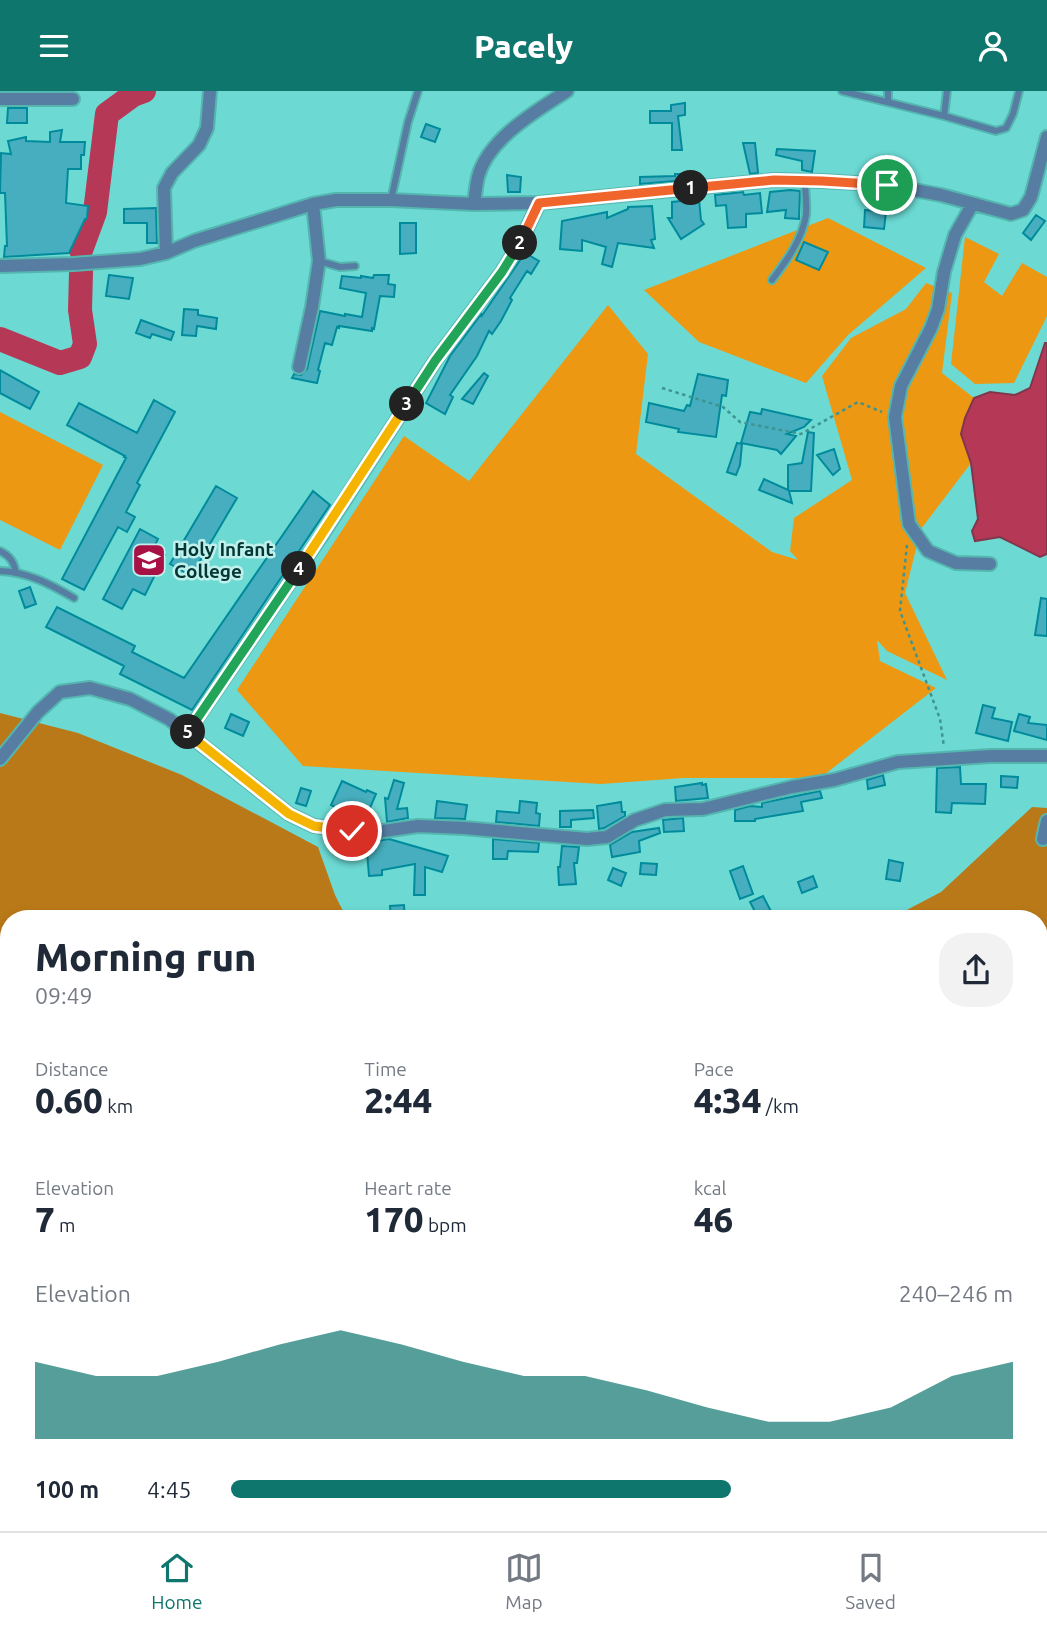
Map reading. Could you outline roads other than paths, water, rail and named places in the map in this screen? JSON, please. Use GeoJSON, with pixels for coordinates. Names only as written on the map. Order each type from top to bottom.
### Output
{"type":"FeatureCollection","features":[{"type":"Feature","properties":{"kind":"street"},"geometry":{"type":"LineString","coordinates":[[166,253],[164,188],[172,173],[199,145],[207,128],[210,91]]}},
{"type":"Feature","properties":{"kind":"street"},"geometry":{"type":"LineString","coordinates":[[474,204],[478,177],[489,153],[525,118],[567,91]]}},
{"type":"Feature","properties":{"kind":"street"},"geometry":{"type":"LineString","coordinates":[[0,99],[73,99]]}},
{"type":"Feature","properties":{"kind":"street"},"geometry":{"type":"LineString","coordinates":[[0,266],[140,259],[166,253],[194,241],[313,204],[337,200],[539,203],[774,180],[887,185],[941,195],[1011,214],[1023,210],[1031,197],[1047,137]]}},
{"type":"Feature","properties":{"kind":"street"},"geometry":{"type":"LineString","coordinates":[[187,733],[323,535],[435,361],[502,272],[519,245],[539,203]]}},
{"type":"Feature","properties":{"kind":"street"},"geometry":{"type":"LineString","coordinates":[[299,367],[319,261],[313,204]]}},
{"type":"Feature","properties":{"kind":"street"},"geometry":{"type":"LineString","coordinates":[[972,205],[955,235],[944,272],[938,309],[924,345],[901,386],[895,417],[909,524],[928,551],[956,563],[990,564]]}},
{"type":"Feature","properties":{"kind":"street"},"geometry":{"type":"LineString","coordinates":[[0,759],[38,712],[60,692],[90,688],[130,699],[169,719],[289,814],[314,826],[370,833],[418,826],[587,839],[607,837],[635,820],[665,810],[703,809],[792,787],[834,780],[898,762],[1047,755]]}},
{"type":"Feature","properties":{"kind":"street"},"geometry":{"type":"LineString","coordinates":[[1042,839],[1047,821]]}},
{"type":"Feature","properties":{"kind":"lane"},"geometry":{"type":"LineString","coordinates":[[391,200],[408,122],[418,91]]}},
{"type":"Feature","properties":{"kind":"lane"},"geometry":{"type":"LineString","coordinates":[[842,91],[996,131],[1006,128],[1019,91]]}},
{"type":"Feature","properties":{"kind":"lane"},"geometry":{"type":"LineString","coordinates":[[888,91],[888,102]]}},
{"type":"Feature","properties":{"kind":"lane"},"geometry":{"type":"LineString","coordinates":[[944,116],[947,91]]}},
{"type":"Feature","properties":{"kind":"lane"},"geometry":{"type":"LineString","coordinates":[[772,280],[792,254],[800,235],[806,215],[805,181]]}},
{"type":"Feature","properties":{"kind":"lane"},"geometry":{"type":"LineString","coordinates":[[319,261],[340,267],[355,266]]}},
{"type":"Feature","properties":{"kind":"lane"},"geometry":{"type":"LineString","coordinates":[[0,551],[14,563],[16,573]]}},
{"type":"Feature","properties":{"kind":"lane"},"geometry":{"type":"LineString","coordinates":[[0,571],[27,575],[74,598]]}},
{"type":"Feature","properties":{"kind":"waterway"},"geometry":{"type":"LineString","coordinates":[[81,250],[95,212],[107,114],[133,95],[144,91]]}},
{"type":"Feature","properties":{"kind":"waterway"},"geometry":{"type":"LineString","coordinates":[[0,339],[60,363],[80,357],[85,344],[80,310],[81,272]]}},
{"type":"Feature","properties":{"kind":"place","name":"Holy Infant College"},"geometry":{"type":"Point","coordinates":[149,560]}}]}
